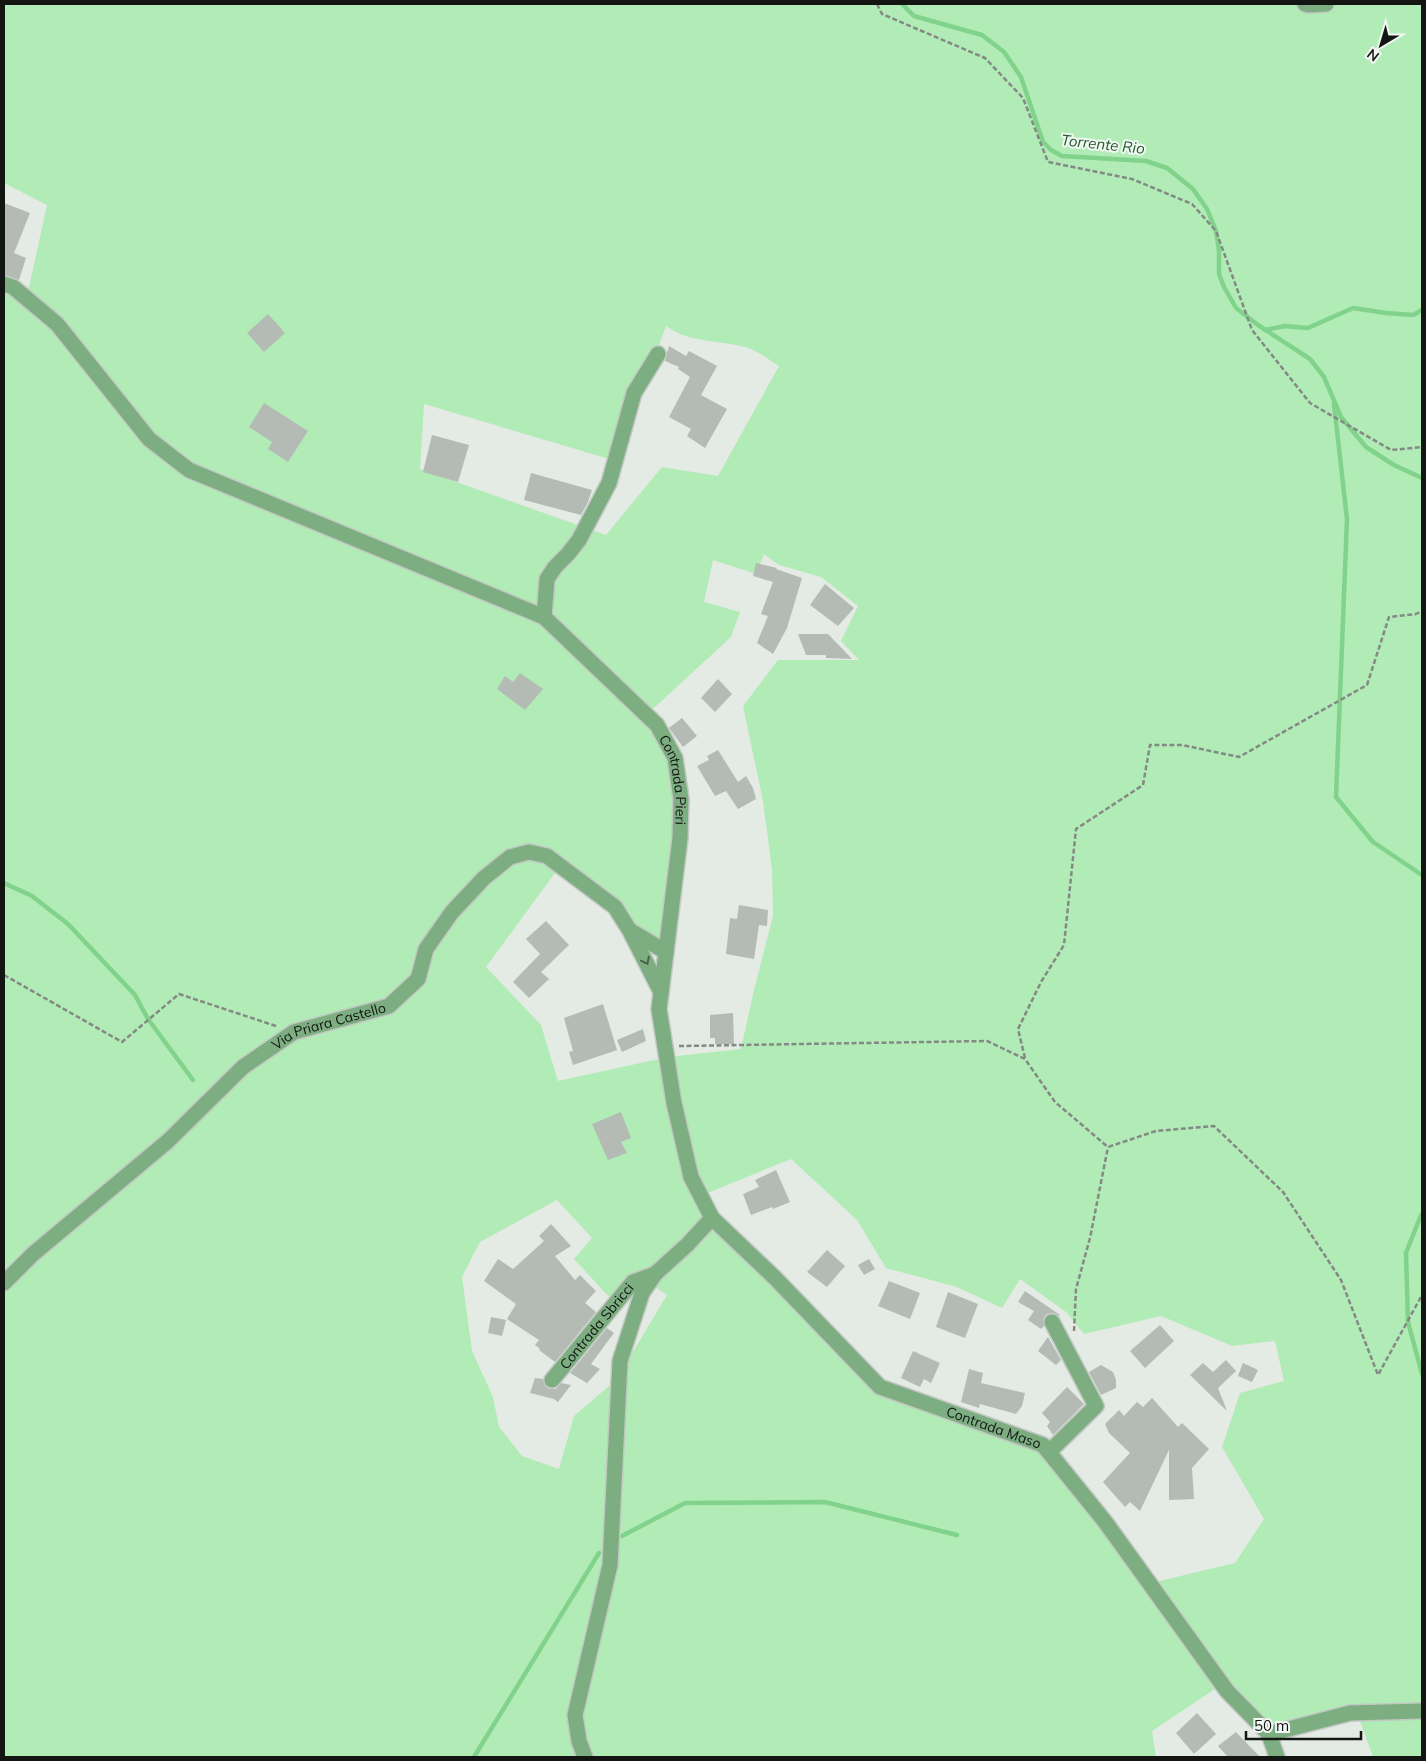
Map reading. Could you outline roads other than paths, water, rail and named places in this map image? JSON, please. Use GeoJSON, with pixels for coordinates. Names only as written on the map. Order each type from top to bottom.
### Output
{"type":"FeatureCollection","features":[{"type":"Feature","properties":{"kind":"street"},"geometry":{"type":"LineString","coordinates":[[1305,4],[1326,4]]}},
{"type":"Feature","properties":{"kind":"street"},"geometry":{"type":"LineString","coordinates":[[8,285],[57,324],[149,439],[189,470],[544,617],[547,579],[554,567],[579,540],[602,498],[609,482],[634,393],[658,354]]}},
{"type":"Feature","properties":{"kind":"street","name":"Contrada Pieri"},"geometry":{"type":"LineString","coordinates":[[544,617],[657,725],[675,758],[681,798],[680,838],[659,1009],[665,1046]]}},
{"type":"Feature","properties":{"kind":"street","name":"Via Priara Castello"},"geometry":{"type":"LineString","coordinates":[[4,1283],[33,1254],[168,1141],[243,1067],[294,1032],[389,1006],[418,980],[426,949],[452,912],[484,878],[510,857],[528,852],[546,856],[615,907],[630,931],[661,992]]}},
{"type":"Feature","properties":{"kind":"street"},"geometry":{"type":"LineString","coordinates":[[630,931],[666,952]]}},
{"type":"Feature","properties":{"kind":"street","name":"Contrada Maso"},"geometry":{"type":"LineString","coordinates":[[665,1046],[674,1103],[691,1177],[712,1218],[774,1277],[880,1387],[1043,1445],[1106,1523],[1227,1690],[1268,1734]]}},
{"type":"Feature","properties":{"kind":"street","name":"Contrada Sbricci"},"geometry":{"type":"LineString","coordinates":[[552,1380],[633,1282],[656,1274],[687,1246],[712,1218]]}},
{"type":"Feature","properties":{"kind":"street"},"geometry":{"type":"LineString","coordinates":[[585,1757],[579,1741],[575,1715],[610,1565],[620,1361],[642,1293],[656,1274]]}},
{"type":"Feature","properties":{"kind":"street"},"geometry":{"type":"LineString","coordinates":[[1049,1452],[1096,1406],[1052,1322]]}},
{"type":"Feature","properties":{"kind":"street"},"geometry":{"type":"LineString","coordinates":[[1277,1757],[1268,1734],[1350,1713],[1422,1711]]}},
{"type":"Feature","properties":{"kind":"waterway","name":"Torrente Rio"},"geometry":{"type":"LineString","coordinates":[[902,4],[914,16],[982,35],[1004,52],[1021,77],[1043,142],[1051,150],[1062,156],[1146,161],[1167,168],[1193,189],[1207,209],[1216,231],[1219,250],[1219,274],[1236,308],[1258,325],[1310,359],[1324,377],[1341,417],[1366,447],[1394,465],[1422,478]]}},
{"type":"Feature","properties":{"kind":"waterway"},"geometry":{"type":"LineString","coordinates":[[1265,330],[1285,326],[1308,328],[1353,308],[1413,315],[1422,310]]}},
{"type":"Feature","properties":{"kind":"waterway"},"geometry":{"type":"LineString","coordinates":[[1334,404],[1347,519],[1336,797],[1373,842],[1422,875]]}},
{"type":"Feature","properties":{"kind":"waterway"},"geometry":{"type":"LineString","coordinates":[[4,883],[32,896],[68,924],[135,995],[148,1019],[193,1080]]}},
{"type":"Feature","properties":{"kind":"waterway"},"geometry":{"type":"LineString","coordinates":[[1421,1215],[1406,1253],[1408,1322],[1422,1374]]}},
{"type":"Feature","properties":{"kind":"waterway"},"geometry":{"type":"LineString","coordinates":[[622,1536],[685,1503],[825,1502],[957,1535]]}},
{"type":"Feature","properties":{"kind":"waterway"},"geometry":{"type":"LineString","coordinates":[[474,1757],[599,1553]]}}]}
